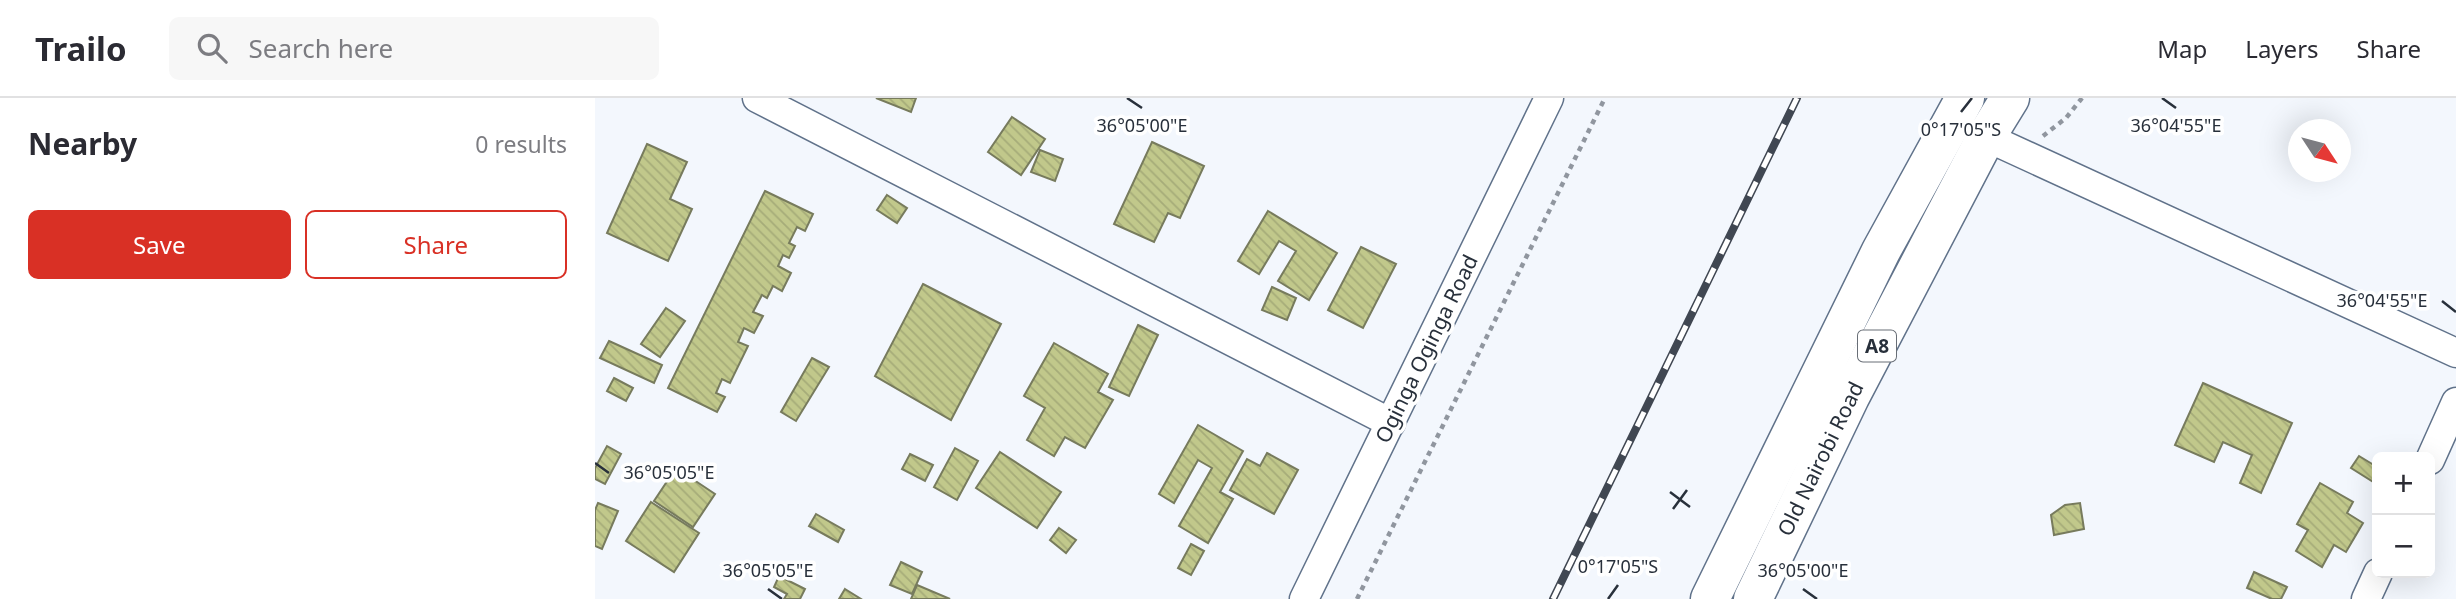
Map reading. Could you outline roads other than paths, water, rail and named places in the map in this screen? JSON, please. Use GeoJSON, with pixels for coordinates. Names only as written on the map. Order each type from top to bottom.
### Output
{"type":"FeatureCollection","features":[{"type":"Feature","properties":{"kind":"highway","name":"Old Nairobi Road"},"geometry":{"type":"LineString","coordinates":[[1710,599],[1881,251],[1965,98]]}},
{"type":"Feature","properties":{"kind":"highway","name":"Old Nairobi Road"},"geometry":{"type":"LineString","coordinates":[[1753,599],[1850,397],[1986,137],[2010,98]]}},
{"type":"Feature","properties":{"kind":"street"},"geometry":{"type":"LineString","coordinates":[[757,98],[1391,423]]}},
{"type":"Feature","properties":{"kind":"street","name":"Oginga Oginga Road"},"geometry":{"type":"LineString","coordinates":[[1304,599],[1549,98]]}},
{"type":"Feature","properties":{"kind":"street"},"geometry":{"type":"LineString","coordinates":[[1986,137],[2456,353]]}},
{"type":"Feature","properties":{"kind":"street"},"geometry":{"type":"LineString","coordinates":[[2434,452],[2456,402]]}},
{"type":"Feature","properties":{"kind":"street"},"geometry":{"type":"LineString","coordinates":[[2366,599],[2376,578]]}},
{"type":"Feature","properties":{"kind":"railway"},"geometry":{"type":"LineString","coordinates":[[1553,599],[1797,98]]}}]}
